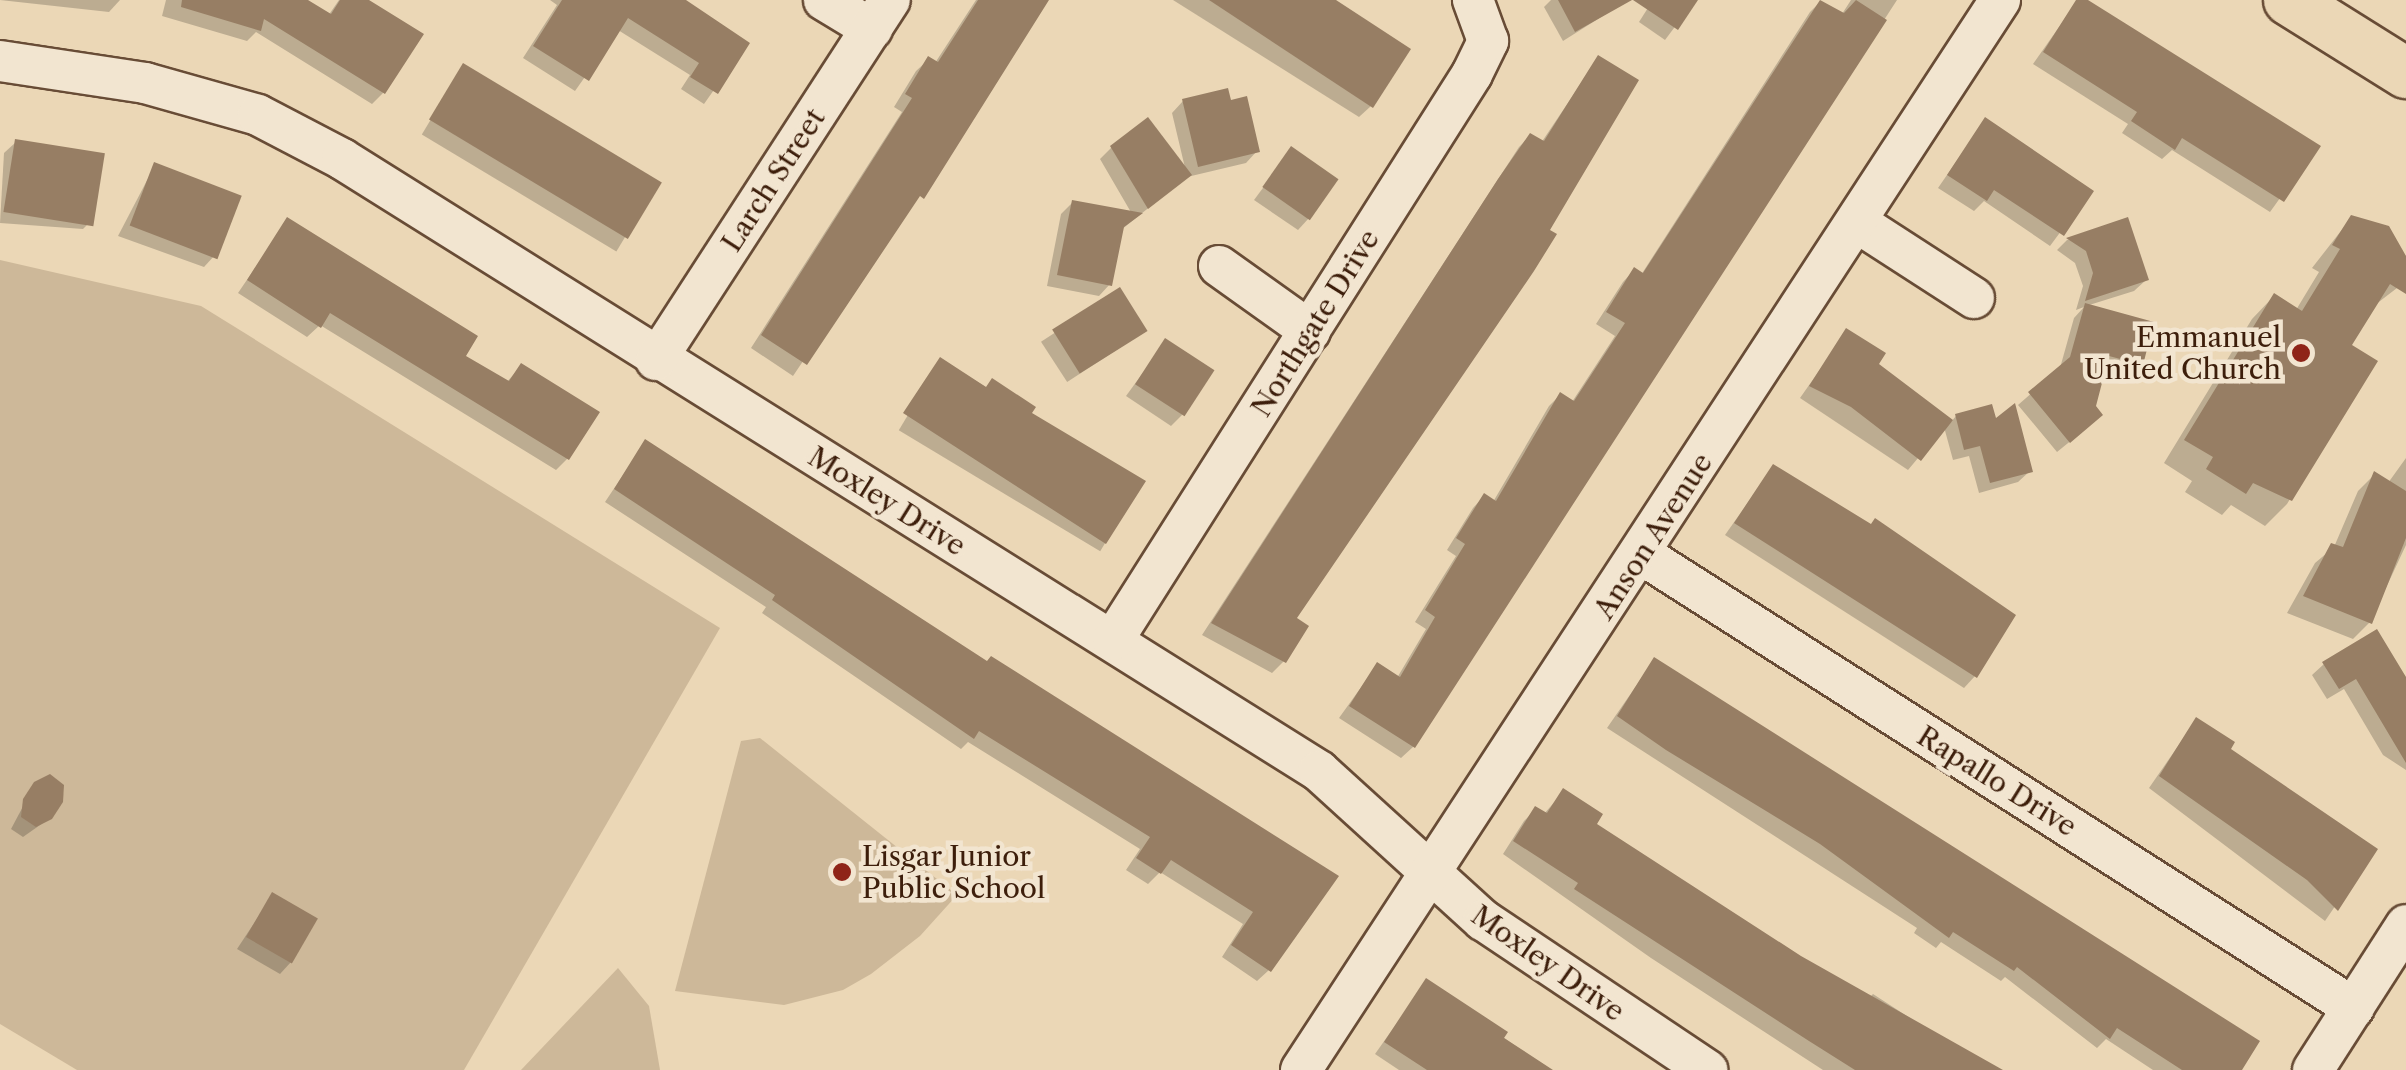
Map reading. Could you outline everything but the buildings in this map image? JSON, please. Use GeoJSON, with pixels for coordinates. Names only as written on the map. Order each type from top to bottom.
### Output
{"type":"FeatureCollection","features":[{"type":"Feature","properties":{"kind":"main road"},"geometry":{"type":"LineString","coordinates":[[2289,0],[2406,74]]}},
{"type":"Feature","properties":{"kind":"street"},"geometry":{"type":"LineString","coordinates":[[824,0],[881,15]]}},
{"type":"Feature","properties":{"kind":"street","name":"Northgate Drive"},"geometry":{"type":"LineString","coordinates":[[1113,640],[1472,74],[1488,41],[1473,0]]}},
{"type":"Feature","properties":{"kind":"street","name":"Anson Avenue"},"geometry":{"type":"LineString","coordinates":[[1301,1070],[1858,224],[2000,0]]}},
{"type":"Feature","properties":{"kind":"street","name":"Larch Street"},"geometry":{"type":"LineString","coordinates":[[656,360],[881,15]]}},
{"type":"Feature","properties":{"kind":"street","name":"Moxley Drive"},"geometry":{"type":"LineString","coordinates":[[0,61],[145,83],[258,115],[342,159],[656,360],[1113,640],[1335,782],[1431,874],[1542,965],[1707,1070]]}},
{"type":"Feature","properties":{"kind":"street"},"geometry":{"type":"LineString","coordinates":[[1858,224],[1974,298]]}},
{"type":"Feature","properties":{"kind":"street"},"geometry":{"type":"LineString","coordinates":[[1219,266],[1310,331]]}},
{"type":"Feature","properties":{"kind":"street","name":"Rapallo Drive"},"geometry":{"type":"LineString","coordinates":[[1641,554],[2354,1008]]}},
{"type":"Feature","properties":{"kind":"street"},"geometry":{"type":"LineString","coordinates":[[2313,1070],[2406,925]]}},
{"type":"Feature","properties":{"kind":"shaded area"},"geometry":{"type":"Polygon","coordinates":[[[0,260],[201,306],[720,628],[464,1070],[77,1070],[0,1024],[0,260]]]}},
{"type":"Feature","properties":{"kind":"shaded area"},"geometry":{"type":"Polygon","coordinates":[[[760,738],[957,895],[920,936],[871,974],[843,990],[784,1005],[675,991],[741,741],[760,738]]]}},
{"type":"Feature","properties":{"kind":"shaded area"},"geometry":{"type":"Polygon","coordinates":[[[618,968],[649,1006],[660,1070],[521,1070],[618,968]]]}},
{"type":"Feature","properties":{"kind":"place","name":"Emmanuel United Church"},"geometry":{"type":"Point","coordinates":[2301,353]}},
{"type":"Feature","properties":{"kind":"place","name":"Lisgar Junior Public School"},"geometry":{"type":"Point","coordinates":[842,872]}}]}
